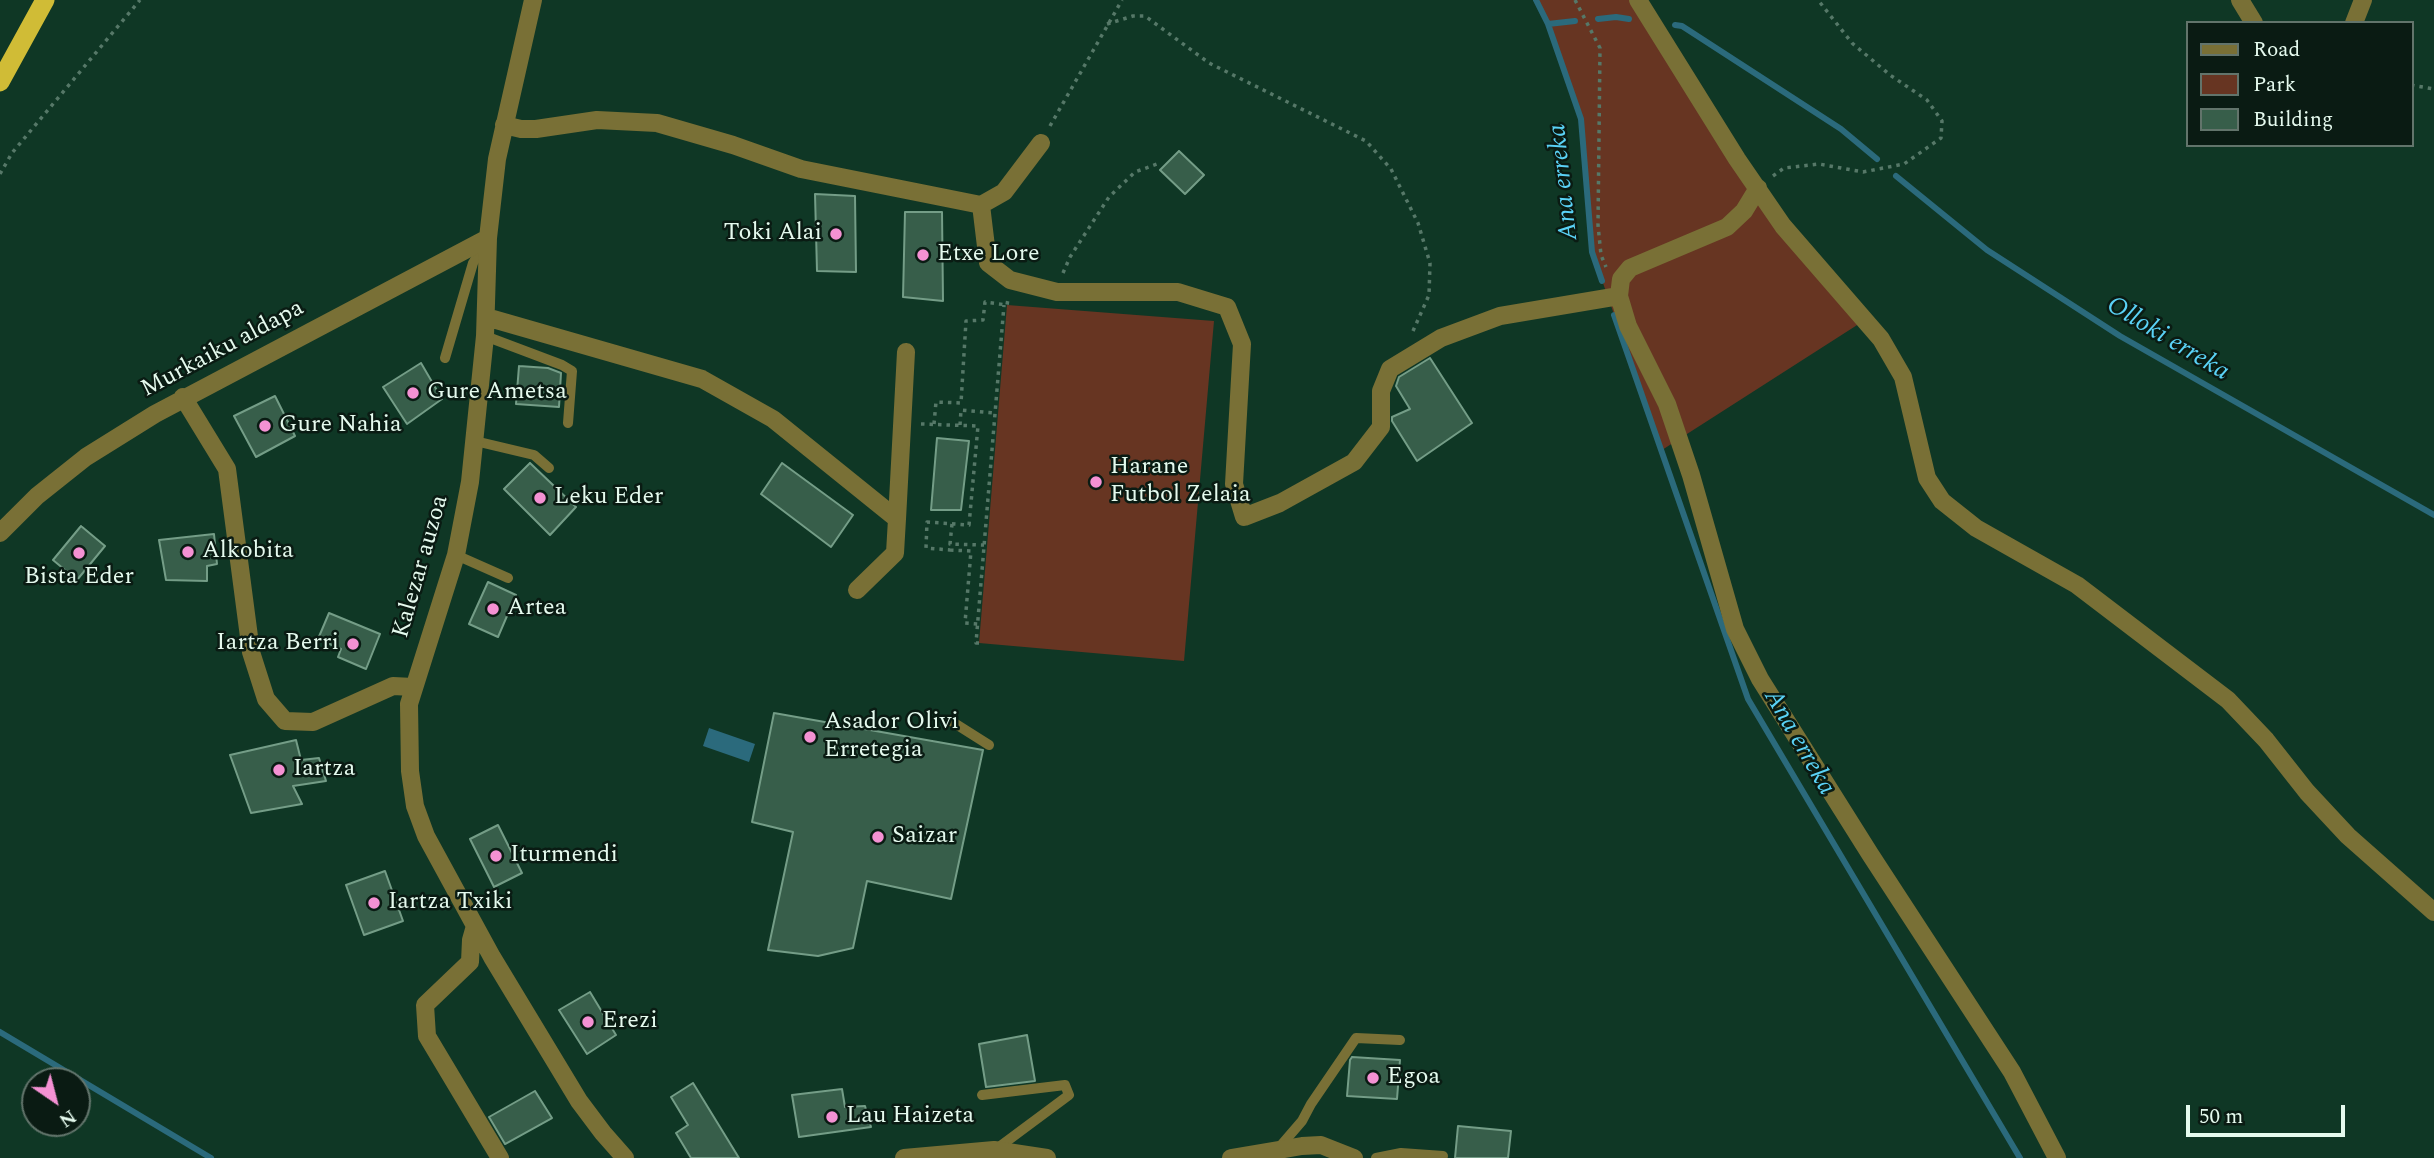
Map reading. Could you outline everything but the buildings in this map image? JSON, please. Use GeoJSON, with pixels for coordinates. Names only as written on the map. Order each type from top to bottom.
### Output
{"type":"FeatureCollection","features":[{"type":"Feature","properties":{"kind":"highway"},"geometry":{"type":"LineString","coordinates":[[0,82],[45,0]]}},
{"type":"Feature","properties":{"kind":"street","name":"Kalezar auzoa"},"geometry":{"type":"LineString","coordinates":[[533,0],[497,159],[488,238],[485,336],[464,520],[456,555],[409,704],[410,771],[415,806],[426,836],[475,926],[579,1101],[625,1158]]}},
{"type":"Feature","properties":{"kind":"street"},"geometry":{"type":"LineString","coordinates":[[1638,0],[1783,226],[1881,339],[1903,377],[1927,478],[1942,501],[1976,528],[2077,585],[2228,700],[2348,836],[2434,912]]}},
{"type":"Feature","properties":{"kind":"street"},"geometry":{"type":"LineString","coordinates":[[2240,0],[2253,21]]}},
{"type":"Feature","properties":{"kind":"street"},"geometry":{"type":"LineString","coordinates":[[2355,21],[2363,0]]}},
{"type":"Feature","properties":{"kind":"street"},"geometry":{"type":"LineString","coordinates":[[504,125],[536,129],[597,120],[657,123],[733,145],[801,169],[981,205],[1004,192],[1041,143]]}},
{"type":"Feature","properties":{"kind":"street"},"geometry":{"type":"LineString","coordinates":[[1758,188],[1744,211],[1727,227],[1630,268],[1621,279],[1619,296],[1628,326],[1667,404],[1691,475],[1735,629],[1760,678],[1870,854],[2012,1072],[2057,1158]]}},
{"type":"Feature","properties":{"kind":"street"},"geometry":{"type":"LineString","coordinates":[[981,205],[988,263],[1010,280],[1054,291],[1178,292],[1227,307],[1242,344],[1234,484],[1244,517],[1280,503],[1354,462],[1381,427],[1381,391],[1390,369],[1441,338],[1500,316],[1619,296]]}},
{"type":"Feature","properties":{"kind":"street","name":"Murkaiku aldapa"},"geometry":{"type":"LineString","coordinates":[[0,533],[37,496],[86,457],[184,397],[488,238]]}},
{"type":"Feature","properties":{"kind":"street"},"geometry":{"type":"LineString","coordinates":[[486,317],[702,379],[773,419],[897,519]]}},
{"type":"Feature","properties":{"kind":"street"},"geometry":{"type":"LineString","coordinates":[[857,590],[895,553],[905,352]]}},
{"type":"Feature","properties":{"kind":"street"},"geometry":{"type":"LineString","coordinates":[[184,397],[227,469],[251,652],[266,699],[285,721],[313,722],[393,686],[413,687]]}},
{"type":"Feature","properties":{"kind":"street"},"geometry":{"type":"LineString","coordinates":[[475,926],[470,961],[425,1005],[427,1036],[500,1158]]}},
{"type":"Feature","properties":{"kind":"street"},"geometry":{"type":"LineString","coordinates":[[1231,1158],[1321,1146],[1354,1158]]}},
{"type":"Feature","properties":{"kind":"street"},"geometry":{"type":"LineString","coordinates":[[904,1158],[974,1150],[994,1150],[1047,1158]]}},
{"type":"Feature","properties":{"kind":"lane"},"geometry":{"type":"LineString","coordinates":[[445,358],[473,263],[488,238]]}},
{"type":"Feature","properties":{"kind":"lane"},"geometry":{"type":"LineString","coordinates":[[485,336],[572,371],[568,423]]}},
{"type":"Feature","properties":{"kind":"lane"},"geometry":{"type":"LineString","coordinates":[[475,441],[534,455],[549,468]]}},
{"type":"Feature","properties":{"kind":"lane"},"geometry":{"type":"LineString","coordinates":[[456,555],[508,578]]}},
{"type":"Feature","properties":{"kind":"lane"},"geometry":{"type":"LineString","coordinates":[[951,722],[989,745]]}},
{"type":"Feature","properties":{"kind":"lane"},"geometry":{"type":"LineString","coordinates":[[1273,1154],[1302,1121],[1356,1038],[1400,1040]]}},
{"type":"Feature","properties":{"kind":"lane"},"geometry":{"type":"LineString","coordinates":[[982,1095],[1065,1085],[1069,1096],[994,1150]]}},
{"type":"Feature","properties":{"kind":"lane"},"geometry":{"type":"LineString","coordinates":[[1376,1158],[1401,1153],[1443,1156]]}},
{"type":"Feature","properties":{"kind":"path"},"geometry":{"type":"LineString","coordinates":[[0,174],[12,153],[140,0]]}},
{"type":"Feature","properties":{"kind":"path"},"geometry":{"type":"LineString","coordinates":[[1041,143],[1122,0]]}},
{"type":"Feature","properties":{"kind":"path"},"geometry":{"type":"LineString","coordinates":[[1575,0],[1600,48],[1598,225],[1601,255],[1619,296]]}},
{"type":"Feature","properties":{"kind":"path"},"geometry":{"type":"LineString","coordinates":[[1758,188],[1784,168],[1819,164],[1863,172],[1904,164],[1941,138],[1942,121],[1927,100],[1890,75],[1852,43],[1818,0]]}},
{"type":"Feature","properties":{"kind":"path"},"geometry":{"type":"LineString","coordinates":[[1107,24],[1133,16],[1145,16],[1209,63],[1366,141],[1391,169],[1418,223],[1430,263],[1429,295],[1408,339]]}},
{"type":"Feature","properties":{"kind":"path"},"geometry":{"type":"LineString","coordinates":[[2413,85],[2434,89]]}},
{"type":"Feature","properties":{"kind":"path"},"geometry":{"type":"LineString","coordinates":[[1054,291],[1070,257],[1109,197],[1135,172],[1157,164]]}},
{"type":"Feature","properties":{"kind":"path"},"geometry":{"type":"LineString","coordinates":[[979,643],[976,643],[1004,305],[1007,305],[1010,280]]}},
{"type":"Feature","properties":{"kind":"path"},"geometry":{"type":"LineString","coordinates":[[934,424],[936,402],[961,403],[966,321],[983,320],[985,302],[1004,305]]}},
{"type":"Feature","properties":{"kind":"path"},"geometry":{"type":"LineString","coordinates":[[960,425],[961,411],[995,414]]}},
{"type":"Feature","properties":{"kind":"path"},"geometry":{"type":"LineString","coordinates":[[919,423],[978,426],[969,525],[927,522],[926,548],[971,551],[965,623],[978,624]]}},
{"type":"Feature","properties":{"kind":"path"},"geometry":{"type":"LineString","coordinates":[[950,550],[951,524]]}},
{"type":"Feature","properties":{"kind":"path"},"geometry":{"type":"LineString","coordinates":[[920,534],[927,535]]}},
{"type":"Feature","properties":{"kind":"path"},"geometry":{"type":"LineString","coordinates":[[950,544],[984,545]]}},
{"type":"Feature","properties":{"kind":"green space"},"geometry":{"type":"Polygon","coordinates":[[[1536,0],[1638,0],[1737,159],[1865,320],[1662,450],[1592,252],[1581,119],[1548,24],[1536,0]]]}},
{"type":"Feature","properties":{"kind":"green space","name":"Harane Futbol Zelaia"},"geometry":{"type":"Polygon","coordinates":[[[1007,305],[1214,321],[1184,661],[979,643],[1007,305]]]}},
{"type":"Feature","properties":{"kind":"water"},"geometry":{"type":"Polygon","coordinates":[[[709,728],[755,744],[749,762],[703,746],[709,728]]]}},
{"type":"Feature","properties":{"kind":"waterway","name":"Ana erreka"},"geometry":{"type":"LineString","coordinates":[[1536,0],[1548,24],[1581,119],[1592,252],[1602,281]]}},
{"type":"Feature","properties":{"kind":"waterway","name":"Olloki erreka"},"geometry":{"type":"LineString","coordinates":[[1598,19],[1629,19]]}},
{"type":"Feature","properties":{"kind":"waterway","name":"Olloki erreka"},"geometry":{"type":"LineString","coordinates":[[1548,24],[1575,21]]}},
{"type":"Feature","properties":{"kind":"waterway","name":"Olloki erreka"},"geometry":{"type":"LineString","coordinates":[[1675,25],[1682,26],[1841,129],[1877,159]]}},
{"type":"Feature","properties":{"kind":"waterway","name":"Olloki erreka"},"geometry":{"type":"LineString","coordinates":[[1896,176],[1987,250],[2120,336],[2434,515]]}},
{"type":"Feature","properties":{"kind":"waterway","name":"Ana erreka"},"geometry":{"type":"LineString","coordinates":[[1614,315],[1748,699],[2020,1158]]}},
{"type":"Feature","properties":{"kind":"waterway"},"geometry":{"type":"LineString","coordinates":[[0,1032],[211,1158]]}},
{"type":"Feature","properties":{"kind":"place","name":"Toki Alai"},"geometry":{"type":"Point","coordinates":[836,234]}},
{"type":"Feature","properties":{"kind":"place","name":"Etxe Lore"},"geometry":{"type":"Point","coordinates":[923,255]}},
{"type":"Feature","properties":{"kind":"place","name":"Gure Ametsa"},"geometry":{"type":"Point","coordinates":[413,393]}},
{"type":"Feature","properties":{"kind":"place","name":"Gure Nahia"},"geometry":{"type":"Point","coordinates":[265,426]}},
{"type":"Feature","properties":{"kind":"place","name":"Harane Futbol Zelaia"},"geometry":{"type":"Point","coordinates":[1096,482]}},
{"type":"Feature","properties":{"kind":"place","name":"Leku Eder"},"geometry":{"type":"Point","coordinates":[540,498]}},
{"type":"Feature","properties":{"kind":"place","name":"Alkobita"},"geometry":{"type":"Point","coordinates":[188,552]}},
{"type":"Feature","properties":{"kind":"place","name":"Bista Eder"},"geometry":{"type":"Point","coordinates":[79,553]}},
{"type":"Feature","properties":{"kind":"place","name":"Artea"},"geometry":{"type":"Point","coordinates":[493,609]}},
{"type":"Feature","properties":{"kind":"place","name":"Iartza Berri"},"geometry":{"type":"Point","coordinates":[353,644]}},
{"type":"Feature","properties":{"kind":"place","name":"Asador Olivi Erretegia"},"geometry":{"type":"Point","coordinates":[810,737]}},
{"type":"Feature","properties":{"kind":"place","name":"Iartza"},"geometry":{"type":"Point","coordinates":[279,770]}},
{"type":"Feature","properties":{"kind":"place","name":"Saizar"},"geometry":{"type":"Point","coordinates":[878,837]}},
{"type":"Feature","properties":{"kind":"place","name":"Iturmendi"},"geometry":{"type":"Point","coordinates":[496,856]}},
{"type":"Feature","properties":{"kind":"place","name":"Iartza Txiki"},"geometry":{"type":"Point","coordinates":[374,903]}},
{"type":"Feature","properties":{"kind":"place","name":"Erezi"},"geometry":{"type":"Point","coordinates":[588,1022]}},
{"type":"Feature","properties":{"kind":"place","name":"Egoa"},"geometry":{"type":"Point","coordinates":[1373,1078]}},
{"type":"Feature","properties":{"kind":"place","name":"Lau Haizeta"},"geometry":{"type":"Point","coordinates":[832,1117]}}]}
